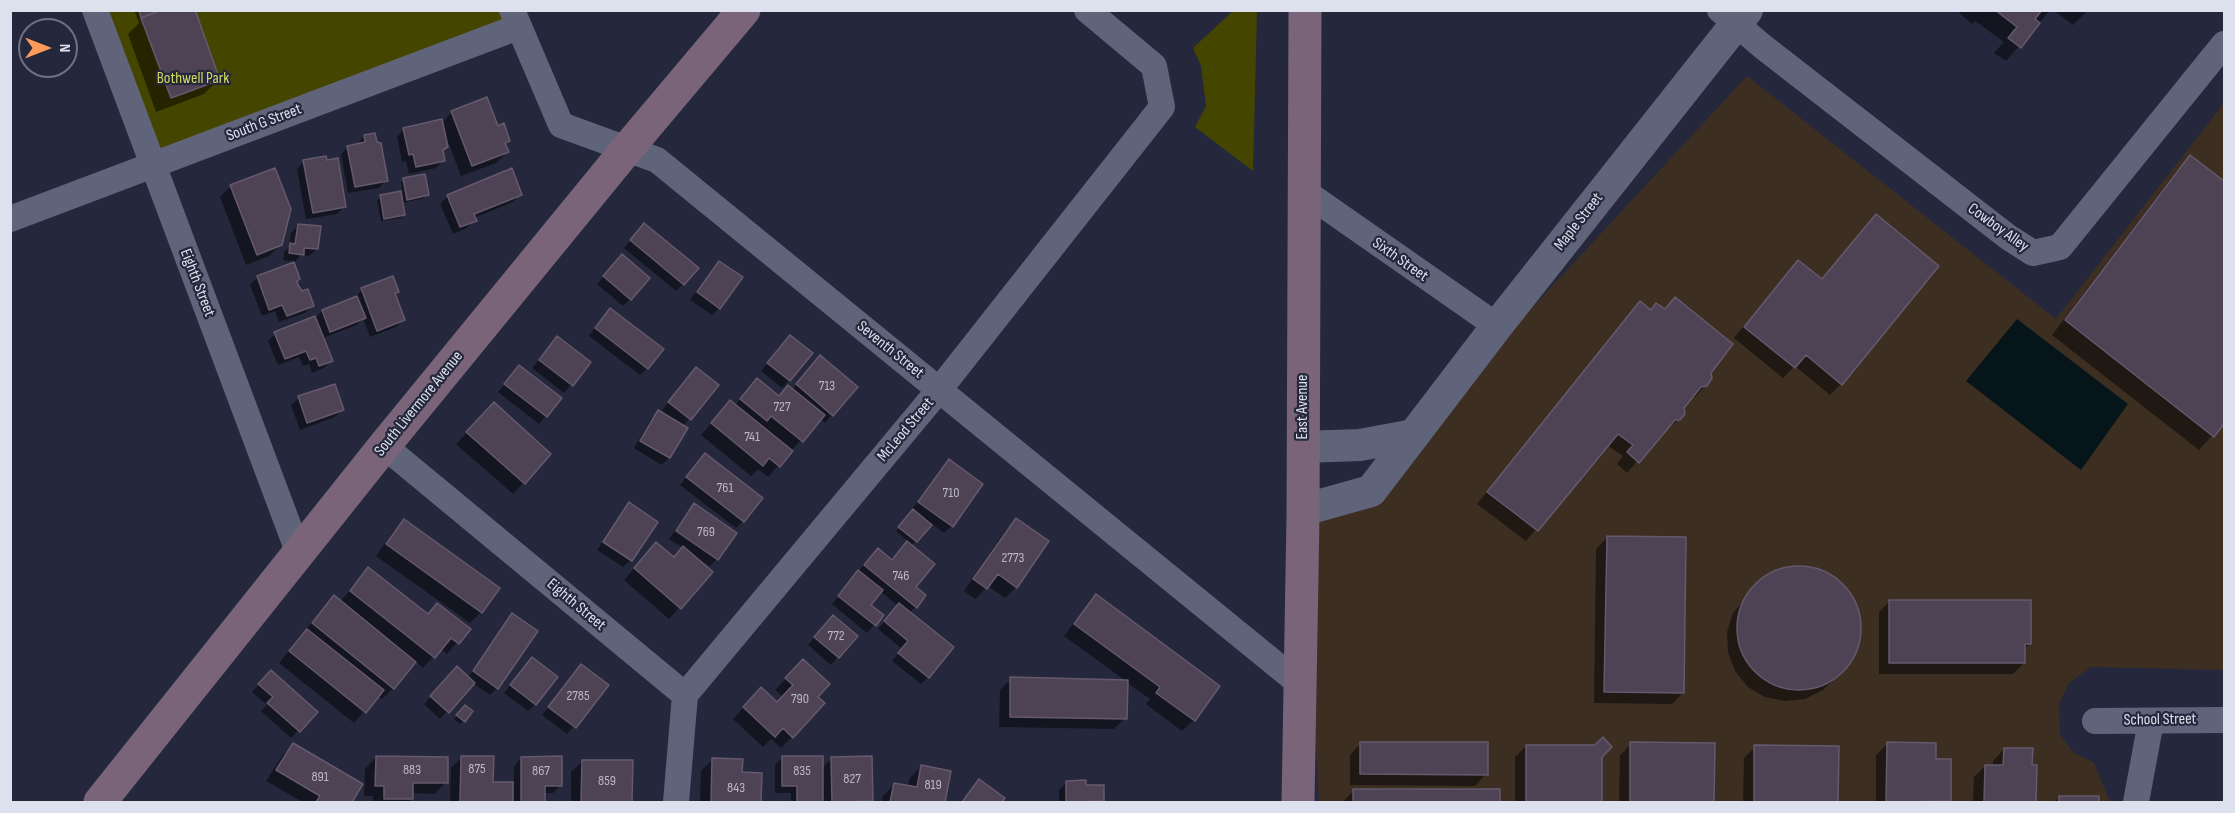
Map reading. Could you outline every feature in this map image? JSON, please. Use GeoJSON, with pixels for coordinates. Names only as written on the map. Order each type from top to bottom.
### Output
{"type":"FeatureCollection","features":[{"type":"Feature","properties":{"kind":"main road","name":"South Livermore Avenue"},"geometry":{"type":"LineString","coordinates":[[100,802],[384,446],[744,10]]}},
{"type":"Feature","properties":{"kind":"main road","name":"East Avenue"},"geometry":{"type":"LineString","coordinates":[[1298,802],[1303,510],[1305,10]]}},
{"type":"Feature","properties":{"kind":"street","name":"Eighth Street"},"geometry":{"type":"LineString","coordinates":[[95,10],[299,554]]}},
{"type":"Feature","properties":{"kind":"street","name":"McLeod Street"},"geometry":{"type":"LineString","coordinates":[[685,695],[939,390],[1162,106],[1154,66],[1087,10]]}},
{"type":"Feature","properties":{"kind":"street","name":"Cowboy Alley"},"geometry":{"type":"LineString","coordinates":[[1734,15],[1999,230],[2033,253],[2060,247],[2224,44]]}},
{"type":"Feature","properties":{"kind":"street","name":"Maple Street"},"geometry":{"type":"LineString","coordinates":[[1303,510],[1371,491],[1734,15]]}},
{"type":"Feature","properties":{"kind":"street","name":"South G Street"},"geometry":{"type":"LineString","coordinates":[[10,219],[153,165],[515,19]]}},
{"type":"Feature","properties":{"kind":"street","name":"Seventh Street"},"geometry":{"type":"LineString","coordinates":[[515,19],[561,125],[657,160],[1300,684]]}},
{"type":"Feature","properties":{"kind":"street","name":"Sixth Street"},"geometry":{"type":"LineString","coordinates":[[1305,192],[1497,326]]}},
{"type":"Feature","properties":{"kind":"street"},"geometry":{"type":"LineString","coordinates":[[1303,447],[1360,445],[1414,435]]}},
{"type":"Feature","properties":{"kind":"street","name":"Eighth Street"},"geometry":{"type":"LineString","coordinates":[[384,446],[685,695]]}},
{"type":"Feature","properties":{"kind":"street"},"geometry":{"type":"LineString","coordinates":[[676,802],[685,695]]}},
{"type":"Feature","properties":{"kind":"street","name":"School Street"},"geometry":{"type":"LineString","coordinates":[[2095,721],[2224,720]]}},
{"type":"Feature","properties":{"kind":"street"},"geometry":{"type":"LineString","coordinates":[[2136,802],[2151,721]]}},
{"type":"Feature","properties":{"kind":"shaded area"},"geometry":{"type":"Polygon","coordinates":[[[1747,76],[2056,319],[2224,103],[2224,670],[2091,667],[2069,683],[2059,704],[2060,735],[2073,752],[2094,763],[2110,802],[1319,802],[1303,510],[1372,491],[1414,435],[1747,76]]]}},
{"type":"Feature","properties":{"kind":"shaded area"},"geometry":{"type":"Polygon","coordinates":[[[2017,319],[2128,404],[2081,470],[1966,381],[2017,319]]]}},
{"type":"Feature","properties":{"kind":"green space","name":"Bothwell Park"},"geometry":{"type":"Polygon","coordinates":[[[512,10],[518,27],[153,165],[95,11],[512,10]]]}},
{"type":"Feature","properties":{"kind":"green space"},"geometry":{"type":"Polygon","coordinates":[[[1234,10],[1257,11],[1253,171],[1195,127],[1206,106],[1201,66],[1193,48],[1234,10]]]}},
{"type":"Feature","properties":{"kind":"building"},"geometry":{"type":"Polygon","coordinates":[[[139,10],[162,10],[141,18],[139,10]]]}},
{"type":"Feature","properties":{"kind":"building"},"geometry":{"type":"Polygon","coordinates":[[[162,10],[195,10],[220,80],[171,98],[141,18],[162,10]]]}},
{"type":"Feature","properties":{"kind":"building"},"geometry":{"type":"Polygon","coordinates":[[[1995,10],[2042,10],[2035,19],[2040,23],[2021,48],[2008,38],[2017,27],[1995,10]]]}},
{"type":"Feature","properties":{"kind":"building"},"geometry":{"type":"Polygon","coordinates":[[[487,97],[498,126],[504,123],[510,141],[505,143],[509,152],[472,166],[451,111],[487,97]]]}},
{"type":"Feature","properties":{"kind":"building"},"geometry":{"type":"Polygon","coordinates":[[[442,119],[448,147],[443,150],[445,161],[416,167],[413,154],[409,155],[403,128],[442,119]]]}},
{"type":"Feature","properties":{"kind":"building"},"geometry":{"type":"Polygon","coordinates":[[[375,133],[377,142],[381,143],[388,181],[355,187],[347,146],[365,142],[364,135],[375,133]]]}},
{"type":"Feature","properties":{"kind":"building"},"geometry":{"type":"Polygon","coordinates":[[[2190,155],[2224,181],[2224,424],[2214,437],[2065,320],[2190,155]]]}},
{"type":"Feature","properties":{"kind":"building"},"geometry":{"type":"Polygon","coordinates":[[[326,156],[327,160],[338,158],[346,207],[313,213],[303,160],[326,156]]]}},
{"type":"Feature","properties":{"kind":"building"},"geometry":{"type":"Polygon","coordinates":[[[275,168],[291,209],[282,245],[257,255],[230,185],[275,168]]]}},
{"type":"Feature","properties":{"kind":"building"},"geometry":{"type":"Polygon","coordinates":[[[512,168],[522,195],[474,214],[477,221],[460,227],[447,195],[512,168]]]}},
{"type":"Feature","properties":{"kind":"building"},"geometry":{"type":"Polygon","coordinates":[[[425,174],[429,195],[407,200],[403,178],[425,174]]]}},
{"type":"Feature","properties":{"kind":"building"},"geometry":{"type":"Polygon","coordinates":[[[401,191],[405,215],[384,219],[380,195],[401,191]]]}},
{"type":"Feature","properties":{"kind":"building"},"geometry":{"type":"Polygon","coordinates":[[[1876,214],[1939,266],[1842,385],[1806,355],[1795,368],[1744,327],[1798,260],[1822,279],[1876,214]]]}},
{"type":"Feature","properties":{"kind":"building"},"geometry":{"type":"Polygon","coordinates":[[[644,223],[699,268],[684,285],[630,240],[644,223]]]}},
{"type":"Feature","properties":{"kind":"building"},"geometry":{"type":"Polygon","coordinates":[[[298,224],[321,226],[318,249],[304,248],[304,255],[289,253],[290,243],[295,244],[298,224]]]}},
{"type":"Feature","properties":{"kind":"building"},"geometry":{"type":"Polygon","coordinates":[[[622,254],[650,278],[631,300],[603,276],[622,254]]]}},
{"type":"Feature","properties":{"kind":"building"},"geometry":{"type":"Polygon","coordinates":[[[719,261],[743,277],[720,309],[697,292],[719,261]]]}},
{"type":"Feature","properties":{"kind":"building"},"geometry":{"type":"Polygon","coordinates":[[[294,262],[300,279],[297,281],[298,285],[302,291],[308,289],[314,306],[287,316],[282,305],[269,310],[257,276],[294,262]]]}},
{"type":"Feature","properties":{"kind":"building"},"geometry":{"type":"Polygon","coordinates":[[[393,276],[399,292],[395,293],[405,320],[377,331],[361,288],[393,276]]]}},
{"type":"Feature","properties":{"kind":"building"},"geometry":{"type":"Polygon","coordinates":[[[357,296],[366,318],[330,332],[322,310],[357,296]]]}},
{"type":"Feature","properties":{"kind":"building"},"geometry":{"type":"Polygon","coordinates":[[[1675,297],[1733,344],[1711,373],[1712,378],[1707,386],[1701,387],[1684,408],[1685,414],[1680,420],[1675,420],[1639,463],[1627,452],[1633,445],[1618,434],[1538,531],[1487,492],[1640,301],[1651,310],[1656,303],[1665,309],[1675,297]]]}},
{"type":"Feature","properties":{"kind":"building"},"geometry":{"type":"Polygon","coordinates":[[[610,308],[664,349],[648,369],[595,328],[610,308]]]}},
{"type":"Feature","properties":{"kind":"building"},"geometry":{"type":"Polygon","coordinates":[[[315,316],[333,361],[319,366],[316,358],[310,360],[306,351],[285,359],[274,332],[315,316]]]}},
{"type":"Feature","properties":{"kind":"building"},"geometry":{"type":"Polygon","coordinates":[[[790,335],[813,353],[790,381],[767,363],[790,335]]]}},
{"type":"Feature","properties":{"kind":"building"},"geometry":{"type":"Polygon","coordinates":[[[557,336],[591,362],[573,386],[539,360],[557,336]]]}},
{"type":"Feature","properties":{"kind":"building"},"geometry":{"type":"Polygon","coordinates":[[[820,355],[858,387],[833,416],[796,384],[820,355]]]}},
{"type":"Feature","properties":{"kind":"building"},"geometry":{"type":"Polygon","coordinates":[[[519,365],[562,398],[547,417],[504,384],[519,365]]]}},
{"type":"Feature","properties":{"kind":"building"},"geometry":{"type":"Polygon","coordinates":[[[696,367],[719,385],[691,420],[668,402],[696,367]]]}},
{"type":"Feature","properties":{"kind":"building"},"geometry":{"type":"Polygon","coordinates":[[[757,378],[779,396],[788,385],[825,415],[803,442],[771,416],[767,421],[740,399],[757,378]]]}},
{"type":"Feature","properties":{"kind":"building"},"geometry":{"type":"Polygon","coordinates":[[[335,384],[344,410],[307,423],[298,396],[335,384]]]}},
{"type":"Feature","properties":{"kind":"building"},"geometry":{"type":"Polygon","coordinates":[[[730,400],[793,451],[780,467],[769,458],[763,466],[711,423],[730,400]]]}},
{"type":"Feature","properties":{"kind":"building"},"geometry":{"type":"Polygon","coordinates":[[[494,402],[551,454],[525,484],[466,432],[494,402]]]}},
{"type":"Feature","properties":{"kind":"building"},"geometry":{"type":"Polygon","coordinates":[[[658,410],[688,428],[670,458],[640,441],[658,410]]]}},
{"type":"Feature","properties":{"kind":"building"},"geometry":{"type":"Polygon","coordinates":[[[705,453],[763,498],[744,522],[686,477],[705,453]]]}},
{"type":"Feature","properties":{"kind":"building"},"geometry":{"type":"Polygon","coordinates":[[[949,459],[983,484],[953,527],[918,502],[949,459]]]}},
{"type":"Feature","properties":{"kind":"building"},"geometry":{"type":"Polygon","coordinates":[[[629,502],[658,522],[632,561],[603,542],[629,502]]]}},
{"type":"Feature","properties":{"kind":"building"},"geometry":{"type":"Polygon","coordinates":[[[694,503],[737,533],[718,560],[676,531],[694,503]]]}},
{"type":"Feature","properties":{"kind":"building"},"geometry":{"type":"Polygon","coordinates":[[[913,509],[932,525],[917,542],[898,527],[913,509]]]}},
{"type":"Feature","properties":{"kind":"building"},"geometry":{"type":"Polygon","coordinates":[[[1016,518],[1049,541],[1017,588],[998,574],[987,589],[973,579],[1016,518]]]}},
{"type":"Feature","properties":{"kind":"building"},"geometry":{"type":"Polygon","coordinates":[[[404,519],[500,588],[482,613],[386,544],[404,519]]]}},
{"type":"Feature","properties":{"kind":"building"},"geometry":{"type":"Polygon","coordinates":[[[1607,536],[1686,537],[1684,693],[1604,692],[1607,536]]]}},
{"type":"Feature","properties":{"kind":"building"},"geometry":{"type":"Polygon","coordinates":[[[907,541],[935,564],[916,587],[926,595],[917,608],[864,565],[878,548],[892,560],[907,541]]]}},
{"type":"Feature","properties":{"kind":"building"},"geometry":{"type":"Polygon","coordinates":[[[656,542],[674,557],[683,546],[713,572],[681,609],[634,568],[656,542]]]}},
{"type":"Feature","properties":{"kind":"building"},"geometry":{"type":"Polygon","coordinates":[[[1799,566],[1823,571],[1843,584],[1856,604],[1861,628],[1856,652],[1843,672],[1823,685],[1799,690],[1775,685],[1755,672],[1742,652],[1737,628],[1742,604],[1755,584],[1775,571],[1799,566]]]}},
{"type":"Feature","properties":{"kind":"building"},"geometry":{"type":"Polygon","coordinates":[[[368,567],[428,614],[437,603],[471,629],[459,644],[451,638],[435,658],[350,591],[368,567]]]}},
{"type":"Feature","properties":{"kind":"building"},"geometry":{"type":"Polygon","coordinates":[[[858,570],[883,590],[871,605],[884,615],[876,626],[838,596],[858,570]]]}},
{"type":"Feature","properties":{"kind":"building"},"geometry":{"type":"Polygon","coordinates":[[[1096,594],[1220,686],[1195,721],[1156,693],[1160,687],[1074,624],[1096,594]]]}},
{"type":"Feature","properties":{"kind":"building"},"geometry":{"type":"Polygon","coordinates":[[[334,595],[416,662],[394,689],[312,623],[334,595]]]}},
{"type":"Feature","properties":{"kind":"building"},"geometry":{"type":"Polygon","coordinates":[[[1889,600],[2031,600],[2031,644],[2025,644],[2025,663],[1889,663],[1889,600]]]}},
{"type":"Feature","properties":{"kind":"building"},"geometry":{"type":"Polygon","coordinates":[[[899,603],[954,647],[929,678],[898,653],[908,641],[884,621],[899,603]]]}},
{"type":"Feature","properties":{"kind":"building"},"geometry":{"type":"Polygon","coordinates":[[[512,613],[538,631],[498,689],[473,671],[512,613]]]}},
{"type":"Feature","properties":{"kind":"building"},"geometry":{"type":"Polygon","coordinates":[[[833,615],[858,636],[839,658],[814,637],[833,615]]]}},
{"type":"Feature","properties":{"kind":"building"},"geometry":{"type":"Polygon","coordinates":[[[307,629],[384,690],[366,713],[289,651],[307,629]]]}},
{"type":"Feature","properties":{"kind":"building"},"geometry":{"type":"Polygon","coordinates":[[[532,657],[558,677],[536,705],[510,685],[532,657]]]}},
{"type":"Feature","properties":{"kind":"building"},"geometry":{"type":"Polygon","coordinates":[[[803,659],[830,684],[818,697],[825,703],[793,738],[783,728],[775,737],[743,707],[761,687],[777,702],[793,685],[785,678],[803,659]]]}},
{"type":"Feature","properties":{"kind":"building"},"geometry":{"type":"Polygon","coordinates":[[[581,664],[609,685],[576,728],[548,707],[581,664]]]}},
{"type":"Feature","properties":{"kind":"building"},"geometry":{"type":"Polygon","coordinates":[[[457,666],[475,683],[449,713],[430,696],[457,666]]]}},
{"type":"Feature","properties":{"kind":"building"},"geometry":{"type":"Polygon","coordinates":[[[271,670],[318,712],[300,732],[267,703],[273,697],[258,684],[271,670]]]}},
{"type":"Feature","properties":{"kind":"building"},"geometry":{"type":"Polygon","coordinates":[[[1010,677],[1128,680],[1127,719],[1010,717],[1010,677]]]}},
{"type":"Feature","properties":{"kind":"building"},"geometry":{"type":"Polygon","coordinates":[[[465,705],[473,711],[465,722],[456,715],[465,705]]]}},
{"type":"Feature","properties":{"kind":"building"},"geometry":{"type":"Polygon","coordinates":[[[1603,737],[1612,747],[1602,757],[1602,802],[1526,802],[1526,745],[1595,745],[1603,737]]]}},
{"type":"Feature","properties":{"kind":"building"},"geometry":{"type":"Polygon","coordinates":[[[1360,742],[1488,742],[1488,775],[1360,774],[1360,742]]]}},
{"type":"Feature","properties":{"kind":"building"},"geometry":{"type":"Polygon","coordinates":[[[1630,742],[1715,743],[1714,802],[1630,802],[1630,742]]]}},
{"type":"Feature","properties":{"kind":"building"},"geometry":{"type":"Polygon","coordinates":[[[1887,742],[1936,743],[1936,759],[1951,759],[1951,801],[1886,802],[1887,742]]]}},
{"type":"Feature","properties":{"kind":"building"},"geometry":{"type":"Polygon","coordinates":[[[293,743],[363,784],[352,802],[316,802],[320,796],[276,770],[293,743]]]}},
{"type":"Feature","properties":{"kind":"building"},"geometry":{"type":"Polygon","coordinates":[[[1754,745],[1839,746],[1838,802],[1754,802],[1754,745]]]}},
{"type":"Feature","properties":{"kind":"building"},"geometry":{"type":"Polygon","coordinates":[[[2004,748],[2033,748],[2032,765],[2037,765],[2036,802],[1984,802],[1985,765],[2003,765],[2004,748]]]}},
{"type":"Feature","properties":{"kind":"building"},"geometry":{"type":"Polygon","coordinates":[[[376,756],[448,757],[448,783],[413,783],[413,799],[384,799],[384,786],[375,786],[376,756]]]}},
{"type":"Feature","properties":{"kind":"building"},"geometry":{"type":"Polygon","coordinates":[[[461,756],[494,756],[493,782],[513,782],[513,802],[460,802],[461,756]]]}},
{"type":"Feature","properties":{"kind":"building"},"geometry":{"type":"Polygon","coordinates":[[[562,756],[562,786],[545,786],[545,802],[521,802],[521,757],[562,756]]]}},
{"type":"Feature","properties":{"kind":"building"},"geometry":{"type":"Polygon","coordinates":[[[782,756],[823,756],[823,802],[797,802],[797,786],[782,786],[782,756]]]}},
{"type":"Feature","properties":{"kind":"building"},"geometry":{"type":"Polygon","coordinates":[[[872,756],[873,801],[832,802],[831,757],[872,756]]]}},
{"type":"Feature","properties":{"kind":"building"},"geometry":{"type":"Polygon","coordinates":[[[712,758],[743,759],[742,772],[762,773],[761,802],[711,802],[712,758]]]}},
{"type":"Feature","properties":{"kind":"building"},"geometry":{"type":"Polygon","coordinates":[[[582,760],[633,760],[632,802],[581,802],[582,760]]]}},
{"type":"Feature","properties":{"kind":"building"},"geometry":{"type":"Polygon","coordinates":[[[921,765],[951,771],[945,802],[890,802],[894,783],[917,787],[921,765]]]}},
{"type":"Feature","properties":{"kind":"building"},"geometry":{"type":"Polygon","coordinates":[[[979,779],[1005,798],[1002,802],[962,802],[979,779]]]}},
{"type":"Feature","properties":{"kind":"building"},"geometry":{"type":"Polygon","coordinates":[[[1086,780],[1086,785],[1104,785],[1104,801],[1066,802],[1066,781],[1086,780]]]}},
{"type":"Feature","properties":{"kind":"building"},"geometry":{"type":"Polygon","coordinates":[[[1353,789],[1500,789],[1500,802],[1353,802],[1353,789]]]}},
{"type":"Feature","properties":{"kind":"building"},"geometry":{"type":"Polygon","coordinates":[[[2059,796],[2099,796],[2099,802],[2059,802],[2059,796]]]}}]}
